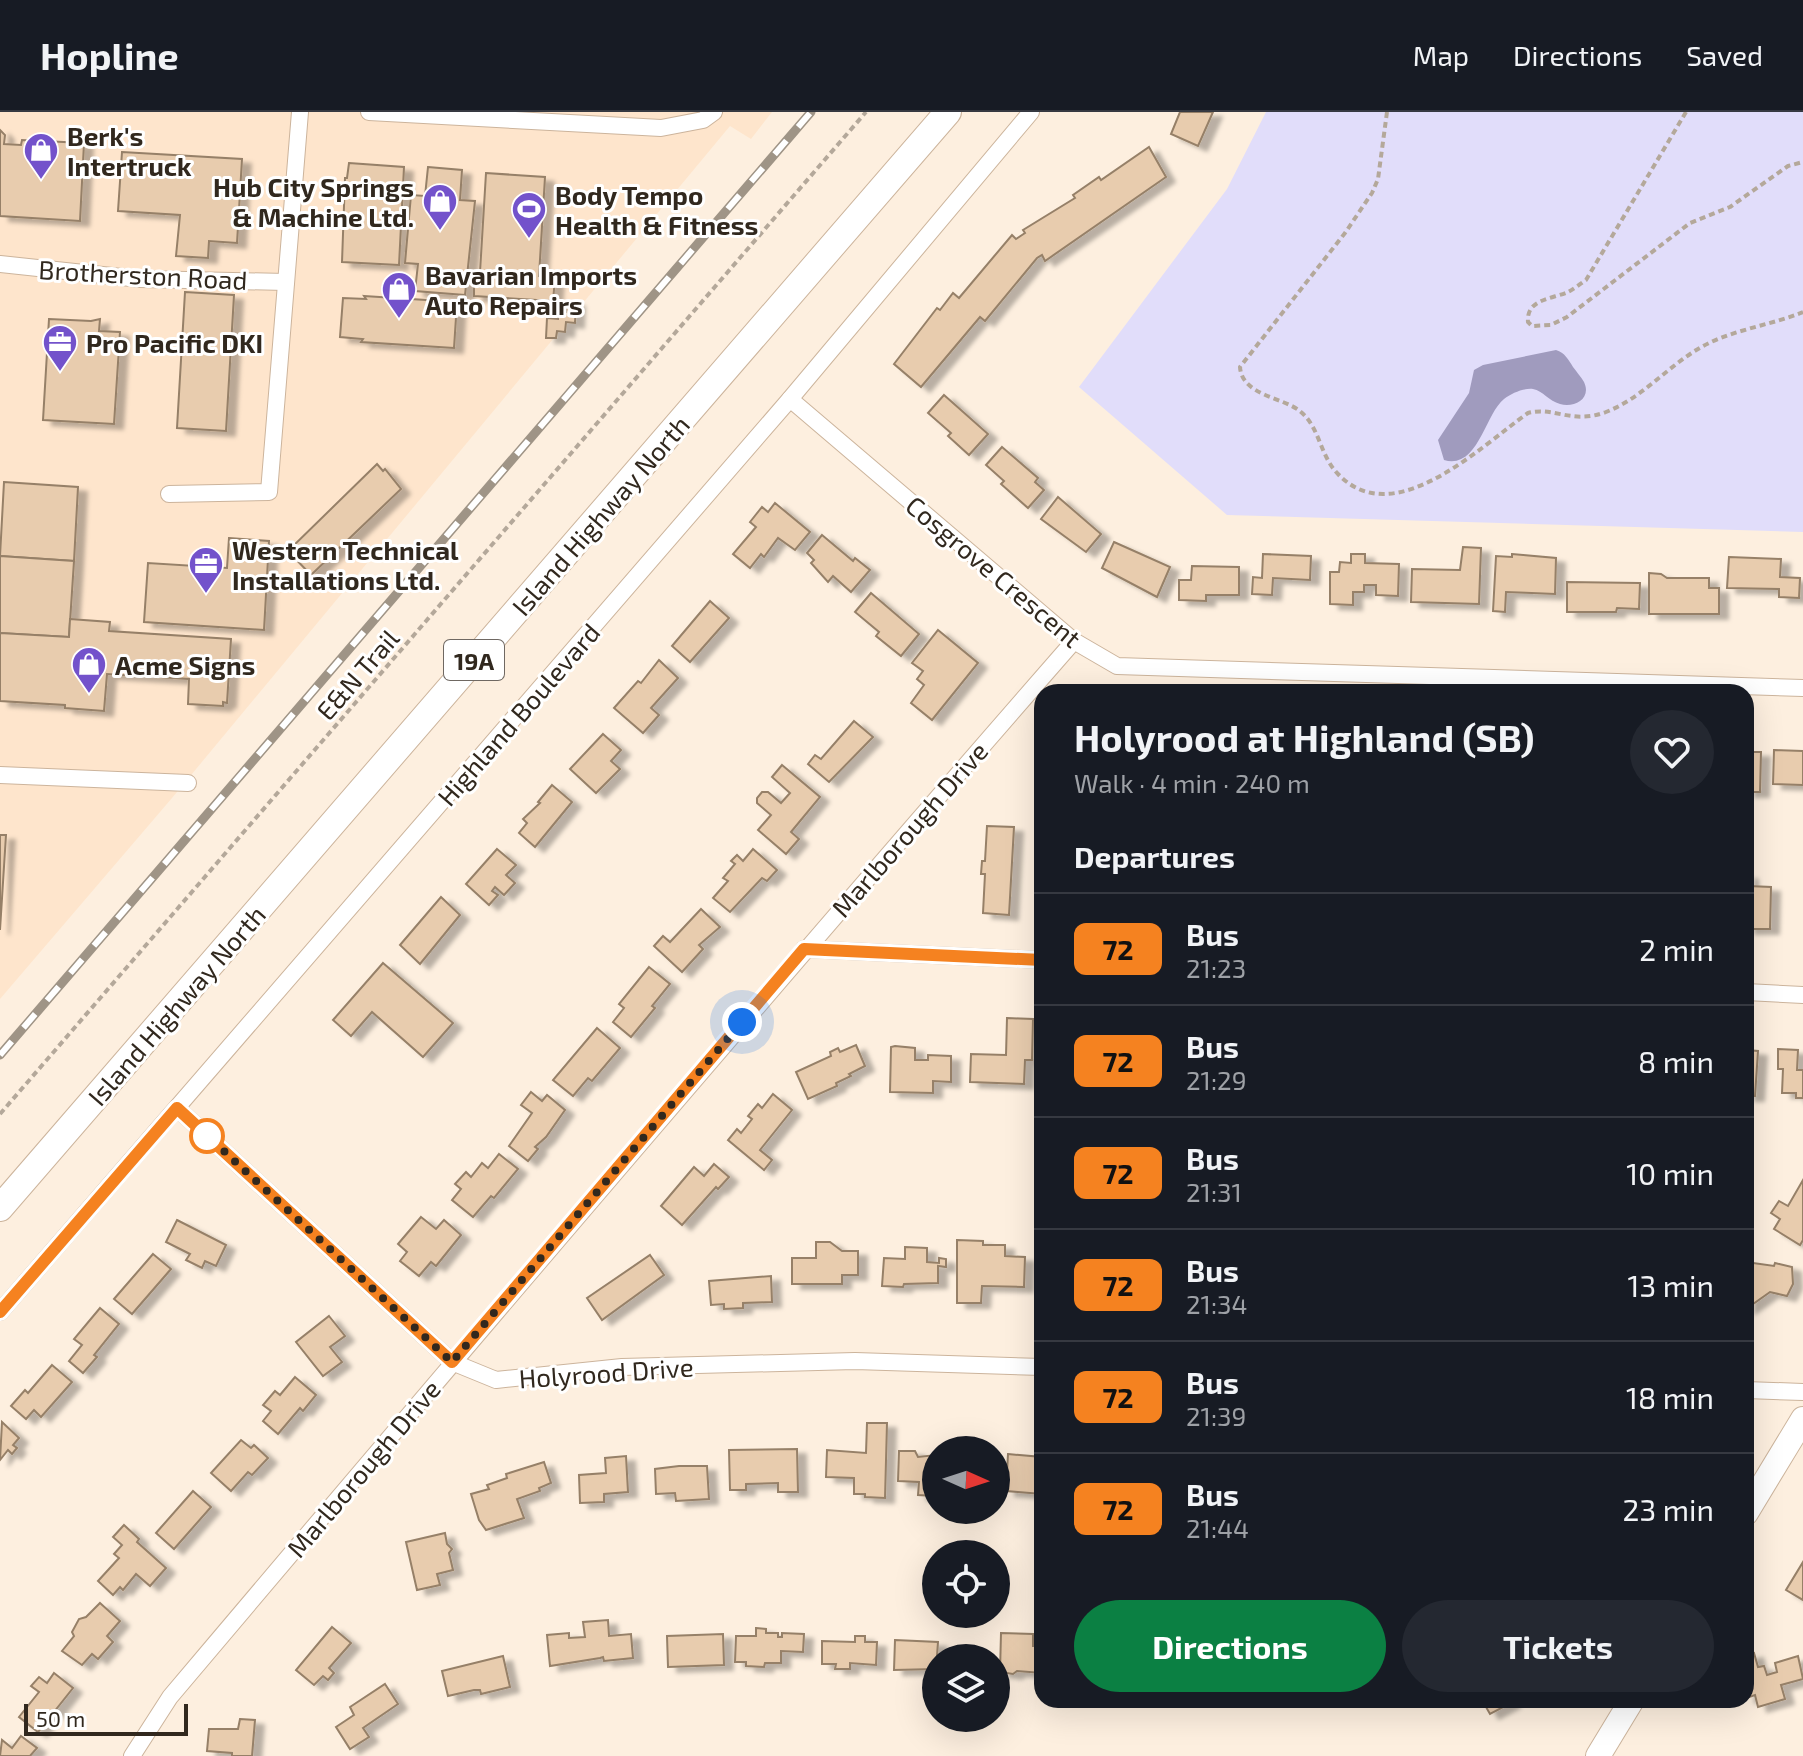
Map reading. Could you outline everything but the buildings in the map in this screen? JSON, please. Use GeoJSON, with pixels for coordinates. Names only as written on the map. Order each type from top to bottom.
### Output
{"type":"FeatureCollection","features":[{"type":"Feature","properties":{"kind":"main road","name":"Island Highway North"},"geometry":{"type":"LineString","coordinates":[[0,1208],[948,112]]}},
{"type":"Feature","properties":{"kind":"street"},"geometry":{"type":"LineString","coordinates":[[169,494],[269,492],[300,112]]}},
{"type":"Feature","properties":{"kind":"street"},"geometry":{"type":"LineString","coordinates":[[369,112],[661,128],[703,120],[714,112]]}},
{"type":"Feature","properties":{"kind":"street","name":"Highland Boulevard"},"geometry":{"type":"LineString","coordinates":[[0,1312],[790,399],[1031,112]]}},
{"type":"Feature","properties":{"kind":"street","name":"Brotherston Road"},"geometry":{"type":"LineString","coordinates":[[0,264],[140,279],[286,282]]}},
{"type":"Feature","properties":{"kind":"street","name":"Cosgrove Crescent"},"geometry":{"type":"LineString","coordinates":[[790,399],[1074,641],[1117,666],[1678,684]]}},
{"type":"Feature","properties":{"kind":"street","name":"Marlborough Drive"},"geometry":{"type":"LineString","coordinates":[[1036,684],[1074,641]]}},
{"type":"Feature","properties":{"kind":"street","name":"Cosgrove Crescent"},"geometry":{"type":"LineString","coordinates":[[1754,686],[1803,688]]}},
{"type":"Feature","properties":{"kind":"street","name":"Marlborough Drive"},"geometry":{"type":"LineString","coordinates":[[132,1756],[170,1697],[452,1362],[804,949],[1034,687]]}},
{"type":"Feature","properties":{"kind":"street"},"geometry":{"type":"LineString","coordinates":[[0,775],[188,783]]}},
{"type":"Feature","properties":{"kind":"street"},"geometry":{"type":"LineString","coordinates":[[804,949],[1034,960]]}},
{"type":"Feature","properties":{"kind":"street"},"geometry":{"type":"LineString","coordinates":[[1754,992],[1803,995]]}},
{"type":"Feature","properties":{"kind":"street","name":"Holyrood Drive"},"geometry":{"type":"LineString","coordinates":[[177,1108],[452,1362],[496,1380],[622,1367],[855,1361],[1034,1367]]}},
{"type":"Feature","properties":{"kind":"street"},"geometry":{"type":"LineString","coordinates":[[1754,1390],[1803,1392]]}},
{"type":"Feature","properties":{"kind":"street"},"geometry":{"type":"LineString","coordinates":[[1754,1500],[1803,1419]]}},
{"type":"Feature","properties":{"kind":"street"},"geometry":{"type":"LineString","coordinates":[[1598,1756],[1627,1708]]}},
{"type":"Feature","properties":{"kind":"path","name":"E&N Trail"},"geometry":{"type":"LineString","coordinates":[[0,1114],[866,112]]}},
{"type":"Feature","properties":{"kind":"path"},"geometry":{"type":"LineString","coordinates":[[1387,112],[1378,179],[1372,193],[1345,233],[1240,367],[1240,375],[1248,383],[1274,399],[1299,409],[1312,426],[1325,458],[1335,472],[1360,491],[1384,495],[1396,493],[1456,469],[1528,413],[1538,411],[1578,418],[1607,412],[1652,386],[1700,348],[1803,312]]}},
{"type":"Feature","properties":{"kind":"path"},"geometry":{"type":"LineString","coordinates":[[1686,112],[1586,280],[1568,292],[1533,305],[1527,316],[1532,326],[1551,325],[1567,317],[1690,223],[1730,207],[1788,166],[1803,162]]}},
{"type":"Feature","properties":{"kind":"shaded area"},"geometry":{"type":"Polygon","coordinates":[[[0,112],[772,112],[751,139],[730,126],[172,798],[0,999],[0,112]]]}},
{"type":"Feature","properties":{"kind":"shaded area"},"geometry":{"type":"Polygon","coordinates":[[[1266,112],[1803,112],[1803,532],[1227,515],[1079,387],[1227,189],[1266,112]]]}},
{"type":"Feature","properties":{"kind":"shaded area"},"geometry":{"type":"Polygon","coordinates":[[[1556,350],[1566,357],[1584,382],[1586,393],[1580,401],[1571,405],[1560,404],[1533,389],[1514,393],[1497,406],[1480,439],[1465,457],[1456,461],[1444,460],[1438,440],[1469,393],[1474,370],[1483,365],[1556,350]]]}},
{"type":"Feature","properties":{"kind":"railway"},"geometry":{"type":"LineString","coordinates":[[0,1055],[811,112]]}},
{"type":"Feature","properties":{"kind":"bus line","name":"72"},"geometry":{"type":"LineString","coordinates":[[0,1312],[177,1108],[452,1362],[804,949],[1034,960]]}},
{"type":"Feature","properties":{"kind":"place","name":"Berk's Intertruck"},"geometry":{"type":"Point","coordinates":[41,181]}},
{"type":"Feature","properties":{"kind":"place","name":"Hub City Springs & Machine Ltd."},"geometry":{"type":"Point","coordinates":[440,232]}},
{"type":"Feature","properties":{"kind":"place","name":"Body Tempo Health & Fitness"},"geometry":{"type":"Point","coordinates":[529,240]}},
{"type":"Feature","properties":{"kind":"place","name":"Bavarian Imports Auto Repairs"},"geometry":{"type":"Point","coordinates":[399,320]}},
{"type":"Feature","properties":{"kind":"place","name":"Pro Pacific DKI"},"geometry":{"type":"Point","coordinates":[60,373]}},
{"type":"Feature","properties":{"kind":"place","name":"Western Technical Installations Ltd."},"geometry":{"type":"Point","coordinates":[206,595]}},
{"type":"Feature","properties":{"kind":"place","name":"Acme Signs"},"geometry":{"type":"Point","coordinates":[89,695]}},
{"type":"Feature","properties":{"kind":"route"},"geometry":{"type":"LineString","coordinates":[[207,1136],[200,1129],[452,1362],[742,1022]]}}]}
